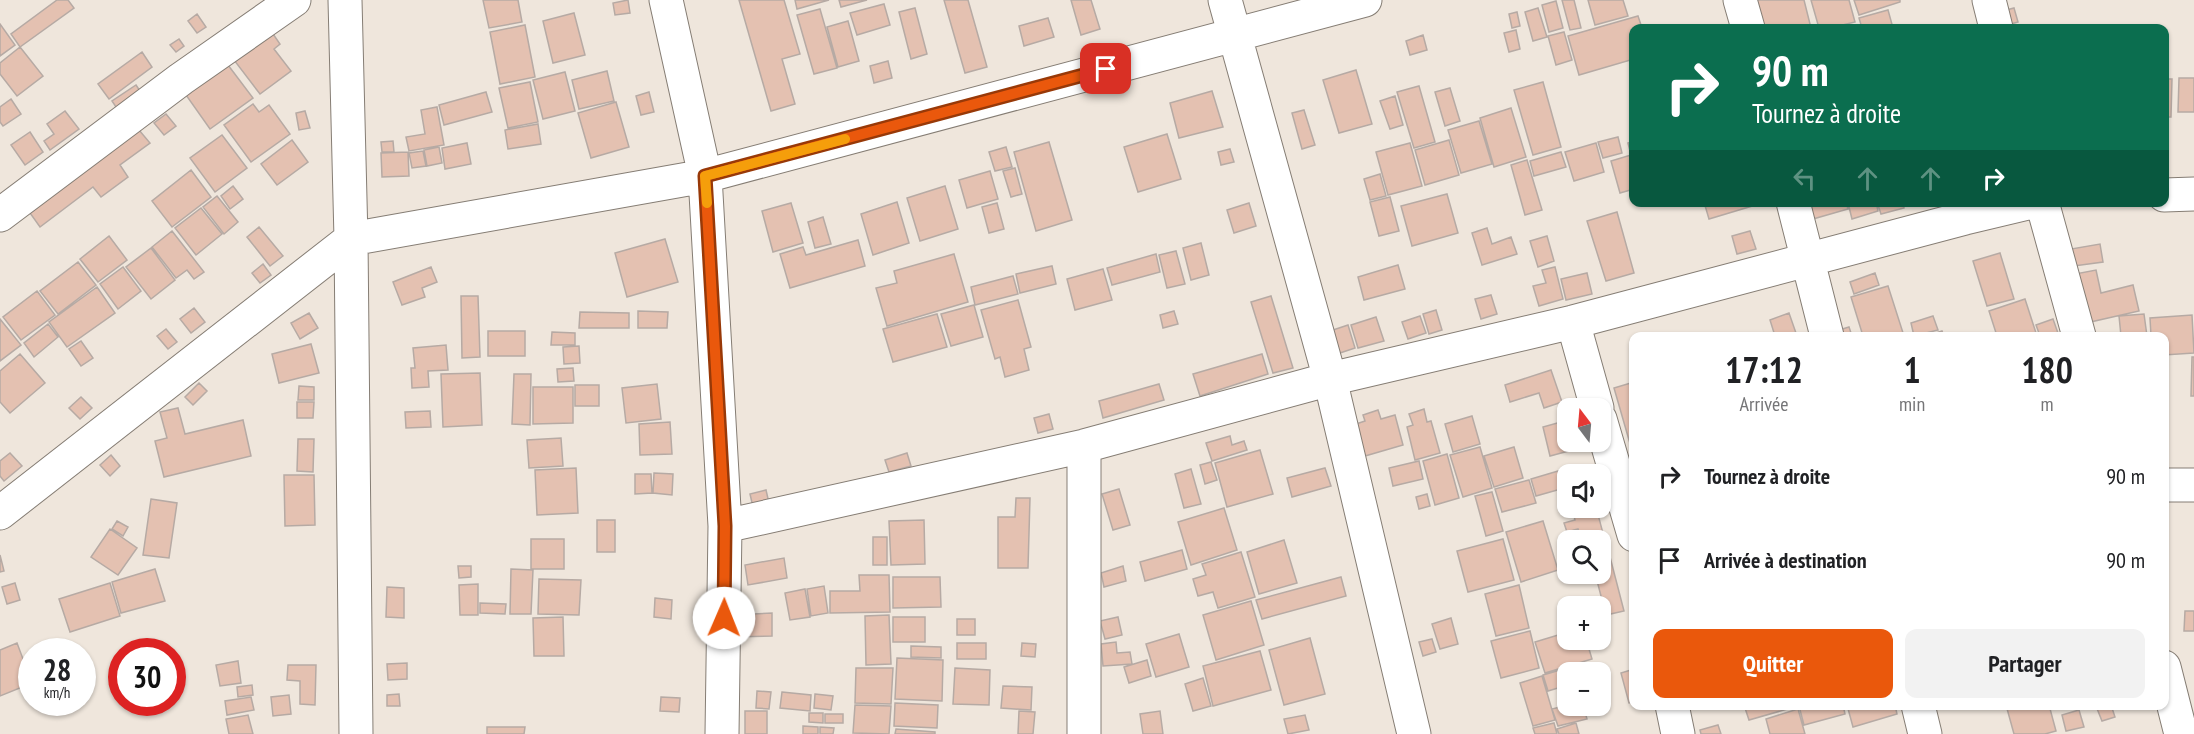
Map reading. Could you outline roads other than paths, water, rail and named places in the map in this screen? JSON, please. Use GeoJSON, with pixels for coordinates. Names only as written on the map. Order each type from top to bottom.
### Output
{"type":"FeatureCollection","features":[{"type":"Feature","properties":{"kind":"street"},"geometry":{"type":"LineString","coordinates":[[0,215],[182,78],[294,0]]}},
{"type":"Feature","properties":{"kind":"street"},"geometry":{"type":"LineString","coordinates":[[345,0],[351,238],[356,734]]}},
{"type":"Feature","properties":{"kind":"street"},"geometry":{"type":"LineString","coordinates":[[666,0],[705,176],[725,526],[722,734]]}},
{"type":"Feature","properties":{"kind":"street"},"geometry":{"type":"LineString","coordinates":[[1225,0],[1330,379],[1414,734]]}},
{"type":"Feature","properties":{"kind":"street"},"geometry":{"type":"LineString","coordinates":[[0,513],[351,238],[705,176],[1365,0]]}},
{"type":"Feature","properties":{"kind":"street"},"geometry":{"type":"LineString","coordinates":[[1740,0],[1747,24]]}},
{"type":"Feature","properties":{"kind":"street"},"geometry":{"type":"LineString","coordinates":[[1989,0],[1995,24]]}},
{"type":"Feature","properties":{"kind":"street"},"geometry":{"type":"LineString","coordinates":[[2169,195],[2194,194]]}},
{"type":"Feature","properties":{"kind":"street"},"geometry":{"type":"LineString","coordinates":[[1794,207],[1826,332]]}},
{"type":"Feature","properties":{"kind":"street"},"geometry":{"type":"LineString","coordinates":[[725,526],[1084,446],[1330,379],[1573,322],[2011,207]]}},
{"type":"Feature","properties":{"kind":"street"},"geometry":{"type":"LineString","coordinates":[[2043,207],[2078,332]]}},
{"type":"Feature","properties":{"kind":"street"},"geometry":{"type":"LineString","coordinates":[[1573,322],[1594,398]]}},
{"type":"Feature","properties":{"kind":"street"},"geometry":{"type":"LineString","coordinates":[[1084,446],[1084,734]]}},
{"type":"Feature","properties":{"kind":"street"},"geometry":{"type":"LineString","coordinates":[[1610,452],[1629,518]]}},
{"type":"Feature","properties":{"kind":"street"},"geometry":{"type":"LineString","coordinates":[[2169,485],[2194,485]]}},
{"type":"Feature","properties":{"kind":"street"},"geometry":{"type":"LineString","coordinates":[[2169,687],[2181,734]]}},
{"type":"Feature","properties":{"kind":"street"},"geometry":{"type":"LineString","coordinates":[[1673,710],[1678,734]]}},
{"type":"Feature","properties":{"kind":"street"},"geometry":{"type":"LineString","coordinates":[[1919,710],[1925,734]]}}]}
